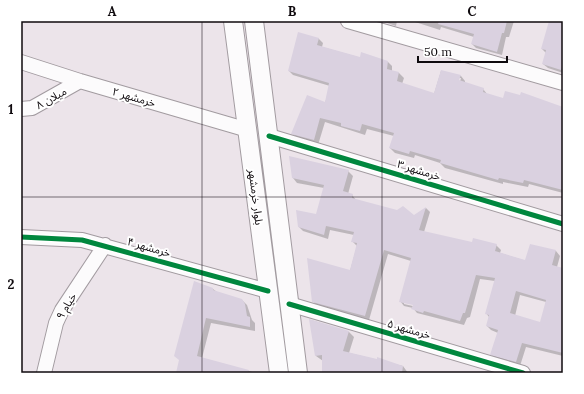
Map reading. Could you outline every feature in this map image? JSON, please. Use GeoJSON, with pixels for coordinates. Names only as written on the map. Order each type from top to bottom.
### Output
{"type":"FeatureCollection","features":[{"type":"Feature","properties":{"kind":"main road","name":"بلوار خرمشهر"},"geometry":{"type":"LineString","coordinates":[[233,21],[279,373]]}},
{"type":"Feature","properties":{"kind":"main road","name":"بلوار خرمشهر"},"geometry":{"type":"LineString","coordinates":[[254,21],[298,373]]}},
{"type":"Feature","properties":{"kind":"main road"},"geometry":{"type":"LineString","coordinates":[[248,130],[269,136]]}},
{"type":"Feature","properties":{"kind":"street"},"geometry":{"type":"LineString","coordinates":[[348,21],[563,83]]}},
{"type":"Feature","properties":{"kind":"street","name":"خرمشهر ۲"},"geometry":{"type":"LineString","coordinates":[[21,62],[80,81],[248,130]]}},
{"type":"Feature","properties":{"kind":"street","name":"میلان ۸"},"geometry":{"type":"LineString","coordinates":[[21,109],[32,108],[80,81]]}},
{"type":"Feature","properties":{"kind":"street","name":"خرمشهر ۳"},"geometry":{"type":"LineString","coordinates":[[269,136],[563,224]]}},
{"type":"Feature","properties":{"kind":"street","name":"خرمشهر ۴"},"geometry":{"type":"LineString","coordinates":[[21,237],[76,239],[105,245],[268,291]]}},
{"type":"Feature","properties":{"kind":"street","name":"خیام ۹"},"geometry":{"type":"LineString","coordinates":[[44,373],[56,323],[62,310],[105,245]]}},
{"type":"Feature","properties":{"kind":"street","name":"خرمشهر ۵"},"geometry":{"type":"LineString","coordinates":[[290,304],[523,373]]}},
{"type":"Feature","properties":{"kind":"building"},"geometry":{"type":"Polygon","coordinates":[[[439,21],[507,21],[497,52],[471,44],[474,34],[438,24],[439,21]]]}},
{"type":"Feature","properties":{"kind":"building"},"geometry":{"type":"Polygon","coordinates":[[[549,21],[563,21],[563,63],[561,70],[542,64],[546,50],[541,49],[549,21]]]}},
{"type":"Feature","properties":{"kind":"building"},"geometry":{"type":"Polygon","coordinates":[[[298,32],[319,38],[317,45],[360,57],[361,52],[388,61],[387,69],[399,72],[397,81],[434,93],[441,70],[461,75],[459,80],[484,88],[483,92],[503,98],[505,91],[520,95],[521,92],[563,107],[563,190],[524,180],[523,183],[499,178],[498,180],[440,163],[441,160],[410,151],[409,154],[389,148],[394,133],[362,124],[360,131],[341,126],[341,123],[320,118],[314,140],[291,134],[307,95],[325,102],[329,83],[288,71],[298,32]]]}},
{"type":"Feature","properties":{"kind":"building"},"geometry":{"type":"Polygon","coordinates":[[[289,156],[349,170],[343,191],[353,194],[352,198],[397,210],[403,206],[414,215],[426,207],[419,230],[472,242],[473,238],[497,244],[495,251],[525,260],[530,244],[556,250],[552,265],[563,268],[563,353],[522,343],[516,362],[490,355],[498,330],[486,326],[489,315],[485,314],[495,278],[476,275],[465,313],[463,313],[460,321],[424,311],[423,313],[411,309],[413,305],[399,302],[411,258],[384,250],[365,316],[312,302],[307,258],[350,270],[357,243],[351,242],[354,232],[326,226],[324,235],[298,227],[296,210],[316,214],[324,185],[292,178],[289,156]],[[516,291],[510,313],[540,322],[546,300],[516,291]]]}},
{"type":"Feature","properties":{"kind":"building"},"geometry":{"type":"Polygon","coordinates":[[[194,281],[213,288],[213,290],[242,299],[245,304],[247,316],[250,317],[250,327],[206,318],[197,356],[249,370],[248,373],[176,373],[179,360],[174,356],[194,281]]]}},
{"type":"Feature","properties":{"kind":"building"},"geometry":{"type":"Polygon","coordinates":[[[309,319],[349,331],[343,351],[377,359],[377,357],[403,366],[402,373],[322,373],[322,355],[315,356],[309,319]]]}},
{"type":"Feature","properties":{"kind":"cycle path"},"geometry":{"type":"LineString","coordinates":[[269,136],[563,224]]}},
{"type":"Feature","properties":{"kind":"cycle path"},"geometry":{"type":"LineString","coordinates":[[21,237],[82,240],[268,291]]}},
{"type":"Feature","properties":{"kind":"cycle path"},"geometry":{"type":"LineString","coordinates":[[289,304],[523,373]]}}]}
